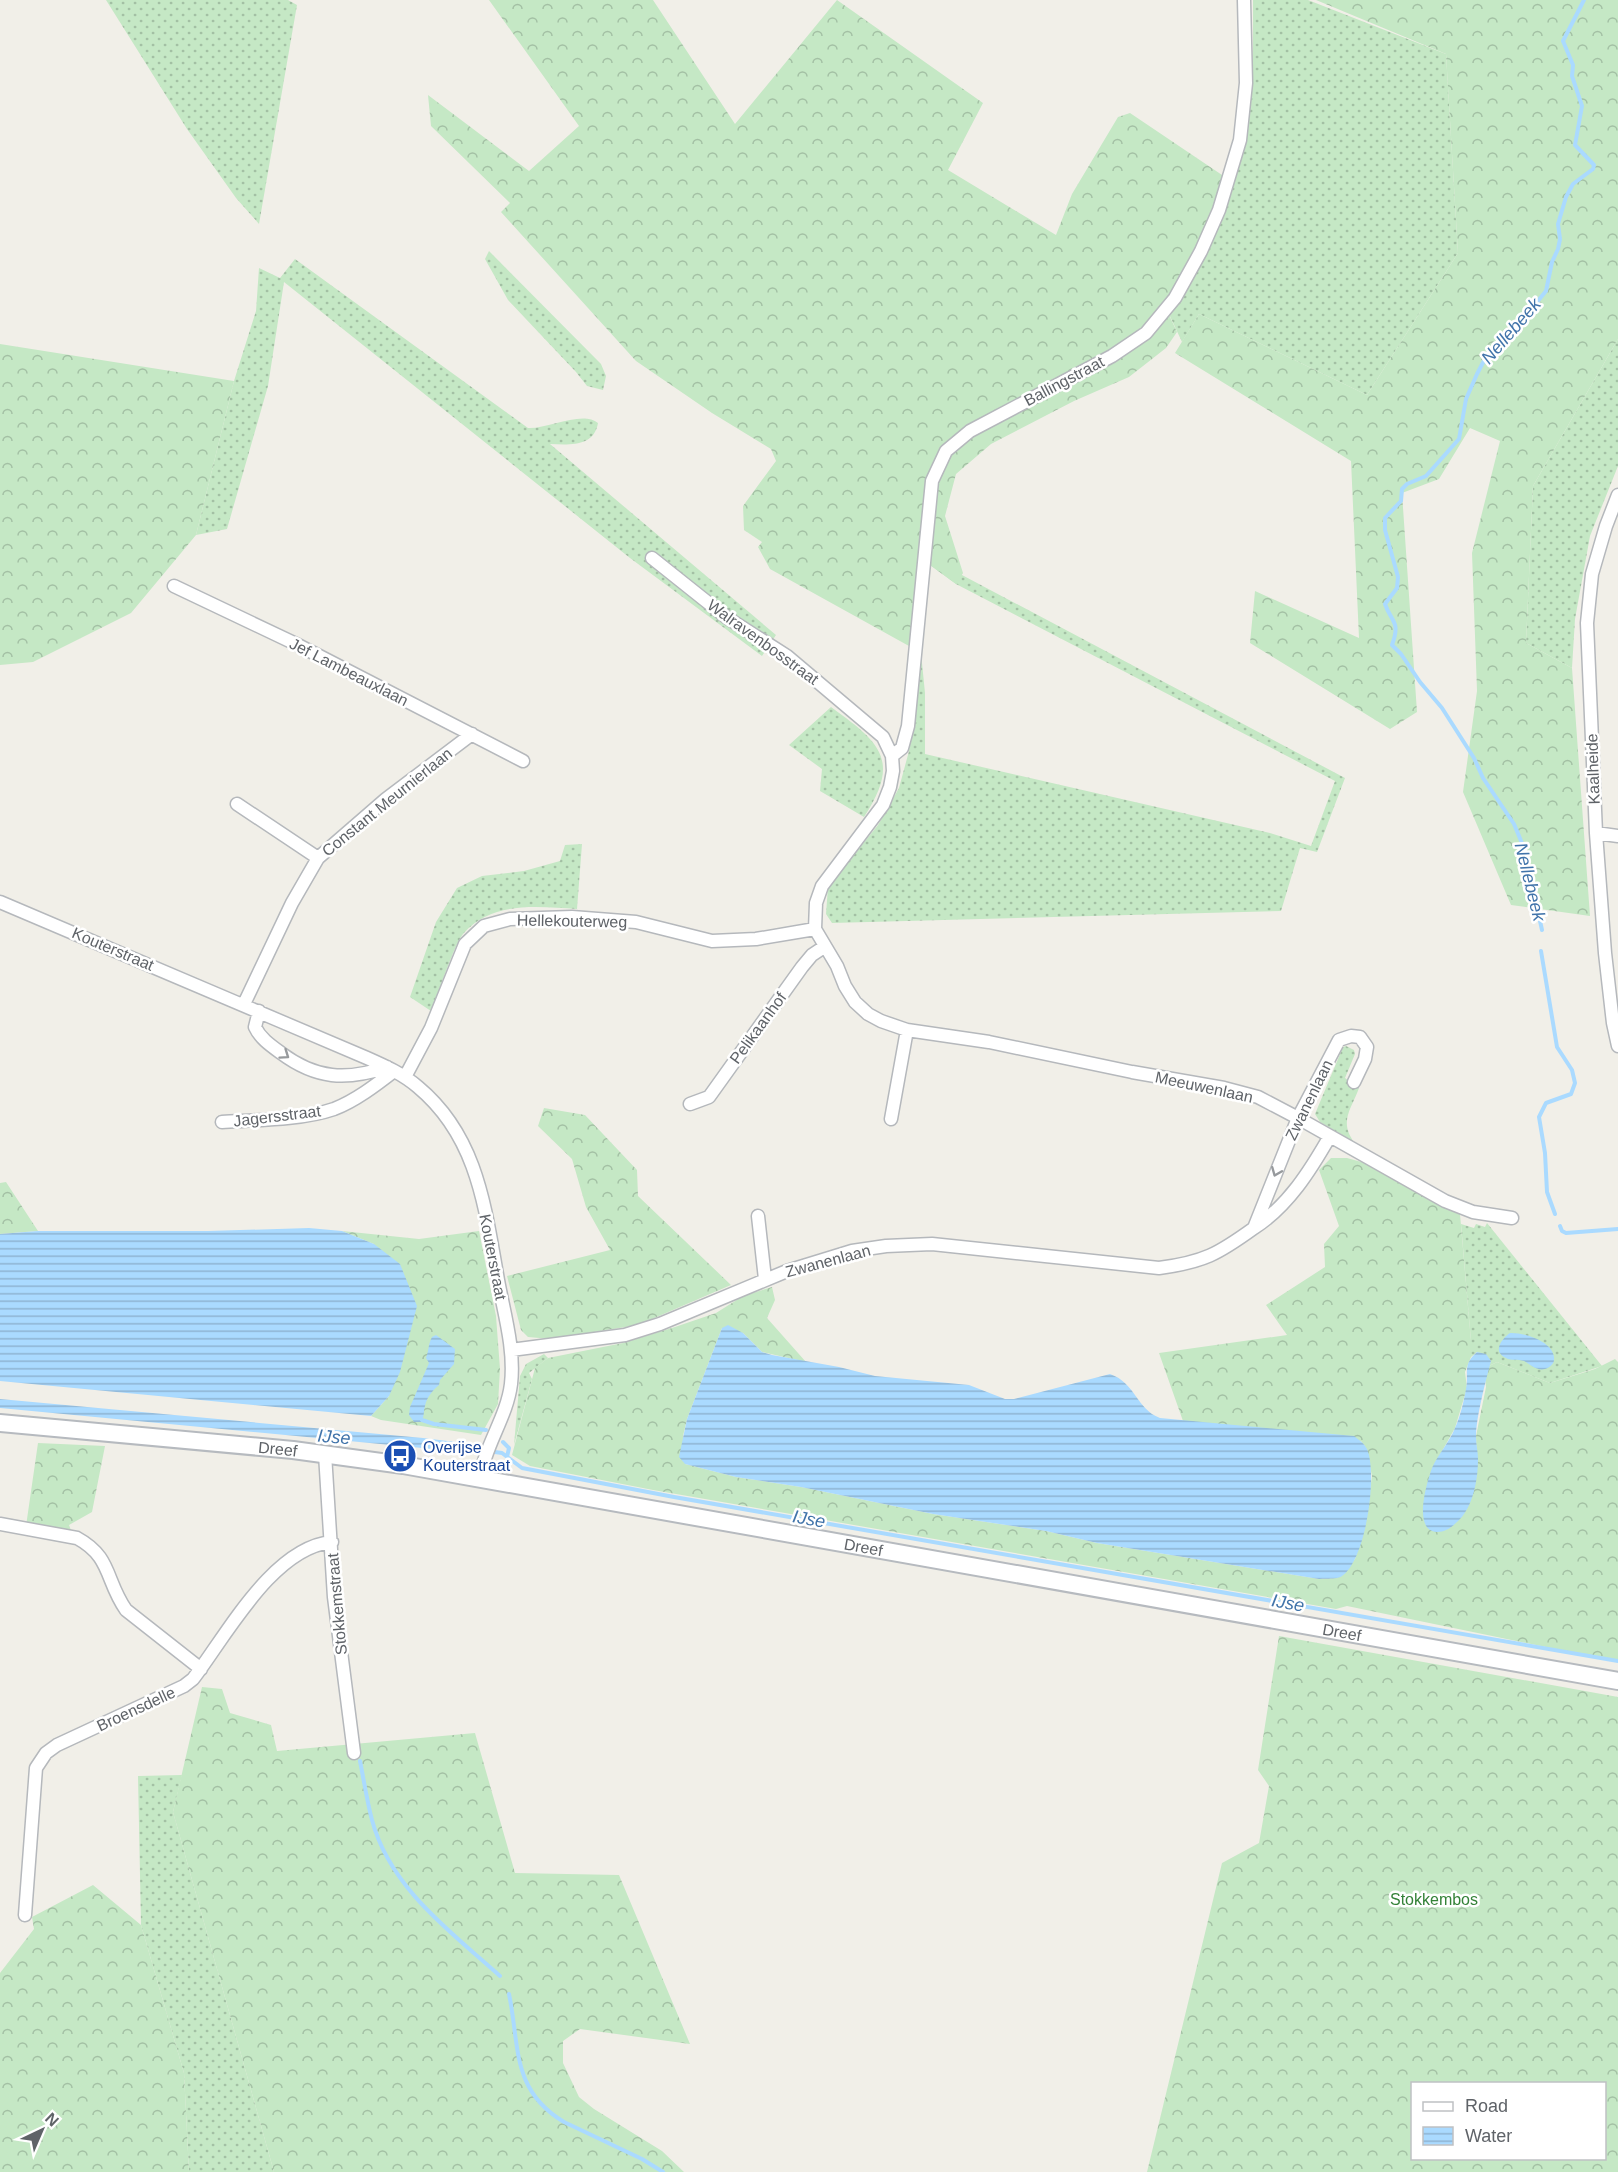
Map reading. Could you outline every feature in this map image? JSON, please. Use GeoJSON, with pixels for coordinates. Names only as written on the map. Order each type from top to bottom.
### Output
{"type":"FeatureCollection","features":[{"type":"Feature","properties":{"kind":"main road","name":"Dreef"},"geometry":{"type":"LineString","coordinates":[[0,1423],[325,1454],[480,1478],[1618,1681]]}},
{"type":"Feature","properties":{"kind":"street","name":"Ballingstraat"},"geometry":{"type":"LineString","coordinates":[[892,756],[902,748],[908,726],[932,481],[946,451],[970,430],[1112,356],[1146,333],[1175,298],[1201,251],[1219,210],[1240,140],[1246,83],[1244,0]]}},
{"type":"Feature","properties":{"kind":"street","name":"Kaalheide"},"geometry":{"type":"LineString","coordinates":[[1618,495],[1592,574],[1587,623],[1596,833],[1606,964],[1618,1046]]}},
{"type":"Feature","properties":{"kind":"street","name":"Walravenbosstraat"},"geometry":{"type":"LineString","coordinates":[[652,558],[726,617],[787,656],[883,736],[892,756]]}},
{"type":"Feature","properties":{"kind":"street","name":"Jef Lambeauxlaan"},"geometry":{"type":"LineString","coordinates":[[174,586],[296,644],[523,761]]}},
{"type":"Feature","properties":{"kind":"street","name":"Constant Meurnierlaan"},"geometry":{"type":"LineString","coordinates":[[244,1004],[292,903],[318,858],[386,799],[472,734]]}},
{"type":"Feature","properties":{"kind":"street"},"geometry":{"type":"LineString","coordinates":[[815,929],[816,903],[822,886],[883,805],[890,788],[893,771],[892,756]]}},
{"type":"Feature","properties":{"kind":"street"},"geometry":{"type":"LineString","coordinates":[[237,804],[318,858]]}},
{"type":"Feature","properties":{"kind":"street"},"geometry":{"type":"LineString","coordinates":[[1596,833],[1618,836]]}},
{"type":"Feature","properties":{"kind":"street","name":"Kouterstraat"},"geometry":{"type":"LineString","coordinates":[[0,902],[244,1004],[395,1072],[418,1086],[443,1111],[471,1159],[479,1184],[511,1350],[511,1384],[503,1416],[487,1451],[480,1478]]}},
{"type":"Feature","properties":{"kind":"street","name":"Hellekouterweg"},"geometry":{"type":"LineString","coordinates":[[395,1072],[431,1028],[465,944],[484,926],[510,919],[572,917],[636,922],[712,940],[756,939],[815,929]]}},
{"type":"Feature","properties":{"kind":"street","name":"Meeuwenlaan"},"geometry":{"type":"LineString","coordinates":[[815,929],[855,1002],[868,1014],[881,1021],[907,1030],[989,1042],[1132,1072],[1224,1088],[1258,1097],[1445,1201],[1482,1214],[1512,1218]]}},
{"type":"Feature","properties":{"kind":"street","name":"Pelikaanhof"},"geometry":{"type":"LineString","coordinates":[[690,1104],[709,1097],[802,967],[812,955],[824,947]]}},
{"type":"Feature","properties":{"kind":"street"},"geometry":{"type":"LineString","coordinates":[[259,1011],[255,1026],[258,1035],[285,1056],[306,1068],[329,1076],[395,1072]]}},
{"type":"Feature","properties":{"kind":"street"},"geometry":{"type":"LineString","coordinates":[[891,1119],[907,1030]]}},
{"type":"Feature","properties":{"kind":"street","name":"Zwanenlaan"},"geometry":{"type":"LineString","coordinates":[[1254,1228],[1298,1118],[1339,1040],[1351,1036],[1360,1037],[1367,1047],[1365,1059],[1354,1082]]}},
{"type":"Feature","properties":{"kind":"street","name":"Jagersstraat"},"geometry":{"type":"LineString","coordinates":[[222,1122],[278,1118],[335,1108],[374,1087],[395,1072]]}},
{"type":"Feature","properties":{"kind":"street","name":"Zwanenlaan"},"geometry":{"type":"LineString","coordinates":[[511,1350],[625,1335],[660,1324],[765,1279],[852,1251],[885,1246],[932,1244],[1159,1268],[1187,1264],[1211,1257],[1279,1210],[1290,1198],[1330,1136]]}},
{"type":"Feature","properties":{"kind":"street"},"geometry":{"type":"LineString","coordinates":[[758,1216],[765,1279]]}},
{"type":"Feature","properties":{"kind":"street","name":"Stokkemstraat"},"geometry":{"type":"LineString","coordinates":[[325,1454],[334,1597],[354,1753]]}},
{"type":"Feature","properties":{"kind":"street"},"geometry":{"type":"LineString","coordinates":[[0,1524],[77,1538],[88,1544],[98,1552],[105,1564],[117,1598],[126,1610],[201,1669]]}},
{"type":"Feature","properties":{"kind":"street","name":"Broensdelle"},"geometry":{"type":"LineString","coordinates":[[26,1915],[36,1768],[40,1760],[57,1745],[184,1686],[201,1669],[256,1592],[275,1571],[292,1556],[318,1543],[332,1542]]}},
{"type":"Feature","properties":{"kind":"green space"},"geometry":{"type":"Polygon","coordinates":[[[106,0],[288,0],[297,5],[259,224],[236,198],[187,129],[106,0]]]}},
{"type":"Feature","properties":{"kind":"green space"},"geometry":{"type":"Polygon","coordinates":[[[489,0],[653,0],[735,124],[837,0],[983,103],[948,170],[1056,235],[1072,194],[1118,117],[1130,113],[1225,177],[1199,240],[1164,304],[1177,332],[1166,348],[1129,377],[1074,401],[991,444],[956,474],[945,516],[963,573],[956,584],[930,565],[918,651],[770,569],[758,547],[762,542],[744,530],[743,506],[776,461],[771,449],[712,413],[636,361],[501,212],[510,203],[431,126],[428,95],[529,171],[579,126],[489,0]],[[999,420],[942,452],[920,539],[928,550],[936,482],[943,466],[956,450],[999,420]]]}},
{"type":"Feature","properties":{"kind":"green space"},"geometry":{"type":"Polygon","coordinates":[[[1253,0],[1308,0],[1446,54],[1458,253],[1367,395],[1199,314],[1182,342],[1168,312],[1231,187],[1248,131],[1253,0]]]}},
{"type":"Feature","properties":{"kind":"green space"},"geometry":{"type":"Polygon","coordinates":[[[1316,0],[1618,0],[1618,339],[1533,486],[1526,643],[1572,668],[1590,916],[1511,905],[1463,792],[1477,691],[1472,553],[1500,441],[1470,428],[1439,479],[1402,493],[1417,712],[1390,729],[1250,643],[1255,591],[1359,638],[1351,461],[1175,353],[1199,314],[1367,395],[1458,253],[1446,54],[1316,0]]]}},
{"type":"Feature","properties":{"kind":"green space"},"geometry":{"type":"Polygon","coordinates":[[[489,251],[601,364],[606,376],[603,390],[587,386],[508,300],[485,259],[489,251]]]}},
{"type":"Feature","properties":{"kind":"green space"},"geometry":{"type":"Polygon","coordinates":[[[295,259],[528,428],[584,418],[598,423],[591,437],[580,443],[550,444],[776,635],[762,656],[630,558],[284,282],[268,386],[227,529],[196,535],[234,381],[256,311],[259,268],[280,278],[295,259]]]}},
{"type":"Feature","properties":{"kind":"green space"},"geometry":{"type":"Polygon","coordinates":[[[1618,339],[1618,466],[1590,536],[1575,619],[1572,668],[1526,643],[1533,486],[1618,339]]]}},
{"type":"Feature","properties":{"kind":"green space"},"geometry":{"type":"Polygon","coordinates":[[[0,344],[234,381],[196,535],[131,613],[33,662],[0,665],[0,344]]]}},
{"type":"Feature","properties":{"kind":"green space"},"geometry":{"type":"Polygon","coordinates":[[[932,555],[962,575],[1345,778],[1317,852],[1300,848],[1281,911],[832,923],[826,914],[828,887],[878,825],[899,788],[909,751],[921,653],[925,693],[925,754],[1270,833],[1311,846],[1335,781],[956,584],[930,565],[932,555]]]}},
{"type":"Feature","properties":{"kind":"green space"},"geometry":{"type":"Polygon","coordinates":[[[831,707],[862,731],[880,753],[883,766],[882,780],[864,817],[820,791],[822,769],[789,745],[831,707]]]}},
{"type":"Feature","properties":{"kind":"green space"},"geometry":{"type":"Polygon","coordinates":[[[582,844],[577,909],[517,908],[488,915],[475,923],[459,940],[431,1011],[410,997],[436,922],[457,888],[482,876],[524,871],[560,861],[565,845],[582,844]]]}},
{"type":"Feature","properties":{"kind":"green space"},"geometry":{"type":"Polygon","coordinates":[[[1343,1047],[1354,1050],[1355,1054],[1345,1078],[1359,1088],[1347,1121],[1347,1128],[1354,1142],[1320,1122],[1315,1114],[1343,1047]]]}},
{"type":"Feature","properties":{"kind":"green space"},"geometry":{"type":"Polygon","coordinates":[[[544,1108],[585,1115],[637,1170],[638,1196],[731,1285],[638,1325],[551,1339],[528,1337],[521,1330],[507,1276],[610,1250],[586,1207],[572,1159],[538,1126],[544,1108]]]}},
{"type":"Feature","properties":{"kind":"green space"},"geometry":{"type":"Polygon","coordinates":[[[1331,1158],[1347,1158],[1365,1163],[1460,1214],[1471,1357],[1465,1372],[1467,1388],[1455,1428],[1432,1469],[1470,1500],[1477,1474],[1476,1436],[1486,1387],[1485,1377],[1489,1366],[1497,1362],[1550,1383],[1595,1369],[1615,1359],[1618,1362],[1618,1662],[1347,1606],[1336,1609],[653,1490],[530,1466],[512,1455],[535,1368],[548,1358],[623,1343],[675,1327],[716,1313],[743,1296],[772,1287],[775,1300],[767,1318],[806,1362],[762,1352],[743,1333],[722,1328],[687,1419],[683,1436],[685,1464],[736,1477],[801,1487],[933,1514],[1046,1531],[1097,1543],[1319,1579],[1337,1578],[1355,1559],[1365,1526],[1372,1476],[1366,1448],[1361,1441],[1183,1421],[1159,1353],[1287,1335],[1266,1305],[1325,1267],[1324,1244],[1339,1226],[1319,1170],[1331,1158]]]}},
{"type":"Feature","properties":{"kind":"green space"},"geometry":{"type":"Polygon","coordinates":[[[6,1182],[38,1231],[0,1234],[0,1183],[6,1182]]]}},
{"type":"Feature","properties":{"kind":"green space"},"geometry":{"type":"Polygon","coordinates":[[[1487,1223],[1602,1366],[1550,1383],[1497,1362],[1489,1366],[1491,1361],[1477,1352],[1471,1357],[1461,1224],[1474,1228],[1476,1224],[1485,1227],[1487,1223]]]}},
{"type":"Feature","properties":{"kind":"green space"},"geometry":{"type":"Polygon","coordinates":[[[342,1231],[419,1239],[479,1231],[496,1316],[500,1369],[498,1404],[481,1435],[381,1420],[371,1416],[389,1396],[374,1244],[342,1231]]]}},
{"type":"Feature","properties":{"kind":"green space"},"geometry":{"type":"Polygon","coordinates":[[[544,1354],[548,1358],[529,1373],[532,1379],[514,1445],[520,1376],[526,1364],[544,1354]]]}},
{"type":"Feature","properties":{"kind":"green space"},"geometry":{"type":"Polygon","coordinates":[[[38,1443],[105,1446],[92,1512],[69,1525],[72,1533],[26,1526],[38,1443]]]}},
{"type":"Feature","properties":{"kind":"green space","name":"Stokkembos"},"geometry":{"type":"Polygon","coordinates":[[[1279,1636],[1618,1697],[1618,2172],[1147,2172],[1222,1863],[1259,1843],[1269,1786],[1258,1770],[1279,1636]]]}},
{"type":"Feature","properties":{"kind":"green space"},"geometry":{"type":"Polygon","coordinates":[[[202,1687],[222,1689],[230,1713],[271,1725],[277,1751],[475,1733],[515,1873],[619,1875],[690,2044],[580,2029],[563,2041],[563,2063],[579,2097],[594,2109],[662,2151],[684,2172],[274,2172],[173,1812],[202,1687]]]}},
{"type":"Feature","properties":{"kind":"green space"},"geometry":{"type":"Polygon","coordinates":[[[182,1775],[173,1812],[274,2172],[189,2172],[184,2073],[141,1925],[138,1776],[182,1775]]]}},
{"type":"Feature","properties":{"kind":"green space"},"geometry":{"type":"Polygon","coordinates":[[[93,1885],[141,1925],[184,2073],[189,2172],[0,2172],[0,1973],[34,1929],[32,1917],[93,1885]]]}},
{"type":"Feature","properties":{"kind":"water"},"geometry":{"type":"Polygon","coordinates":[[[309,1228],[342,1231],[374,1244],[400,1264],[417,1306],[400,1372],[389,1396],[371,1416],[0,1381],[0,1234],[38,1231],[208,1231],[309,1228]]]}},
{"type":"Feature","properties":{"kind":"water"},"geometry":{"type":"Polygon","coordinates":[[[728,1325],[743,1333],[762,1352],[875,1376],[969,1385],[1005,1399],[1014,1399],[1110,1374],[1125,1383],[1146,1409],[1160,1418],[1354,1436],[1367,1449],[1371,1477],[1368,1516],[1358,1553],[1342,1576],[1319,1579],[1097,1543],[1046,1531],[933,1514],[801,1487],[736,1477],[685,1464],[679,1457],[687,1419],[722,1328],[728,1325]]]}},
{"type":"Feature","properties":{"kind":"water"},"geometry":{"type":"Polygon","coordinates":[[[1510,1333],[1530,1336],[1544,1343],[1553,1354],[1552,1364],[1547,1368],[1539,1369],[1524,1361],[1508,1359],[1502,1355],[1499,1352],[1500,1345],[1510,1333]]]}},
{"type":"Feature","properties":{"kind":"water"},"geometry":{"type":"Polygon","coordinates":[[[436,1335],[455,1349],[454,1364],[428,1397],[421,1422],[414,1422],[409,1415],[410,1407],[429,1363],[426,1358],[432,1337],[436,1335]]]}},
{"type":"Feature","properties":{"kind":"water"},"geometry":{"type":"Polygon","coordinates":[[[1477,1352],[1486,1354],[1491,1361],[1476,1429],[1478,1459],[1476,1484],[1471,1501],[1462,1516],[1450,1528],[1437,1532],[1429,1530],[1423,1515],[1427,1484],[1437,1458],[1457,1424],[1465,1394],[1469,1361],[1477,1352]]]}},
{"type":"Feature","properties":{"kind":"water"},"geometry":{"type":"Polygon","coordinates":[[[0,1399],[480,1445],[475,1453],[0,1408],[0,1399]]]}},
{"type":"Feature","properties":{"kind":"waterway","name":"Nellebeek"},"geometry":{"type":"LineString","coordinates":[[1542,930],[1524,848],[1514,824],[1483,778],[1474,758],[1442,708],[1392,645],[1396,631],[1385,604],[1397,588],[1398,577],[1385,530],[1385,518],[1401,501],[1402,489],[1407,484],[1426,476],[1459,439],[1466,399],[1477,374],[1488,353],[1502,338],[1515,329],[1546,291],[1552,262],[1558,249],[1560,239],[1558,224],[1566,197],[1573,184],[1593,169],[1594,165],[1575,145],[1582,106],[1572,76],[1573,65],[1563,41],[1584,0]]}},
{"type":"Feature","properties":{"kind":"waterway","name":"Nellebeek"},"geometry":{"type":"LineString","coordinates":[[1541,951],[1557,1047],[1572,1070],[1575,1083],[1571,1094],[1546,1103],[1539,1117],[1545,1153],[1547,1192],[1555,1214]]}},
{"type":"Feature","properties":{"kind":"waterway","name":"Nellebeek"},"geometry":{"type":"LineString","coordinates":[[1560,1226],[1566,1233],[1618,1229]]}},
{"type":"Feature","properties":{"kind":"waterway"},"geometry":{"type":"LineString","coordinates":[[422,1420],[434,1424],[486,1430]]}},
{"type":"Feature","properties":{"kind":"waterway"},"geometry":{"type":"LineString","coordinates":[[503,1442],[509,1448],[507,1457]]}},
{"type":"Feature","properties":{"kind":"waterway","name":"IJse"},"geometry":{"type":"LineString","coordinates":[[473,1449],[502,1453],[522,1468],[674,1497],[1618,1661]]}},
{"type":"Feature","properties":{"kind":"waterway"},"geometry":{"type":"LineString","coordinates":[[360,1761],[372,1820],[393,1867],[424,1907],[500,1976]]}},
{"type":"Feature","properties":{"kind":"waterway"},"geometry":{"type":"LineString","coordinates":[[509,1994],[521,2066],[526,2081],[535,2096],[564,2122],[642,2159],[663,2172]]}},
{"type":"Feature","properties":{"kind":"place","name":"Overijse Kouterstraat"},"geometry":{"type":"Point","coordinates":[400,1456]}}]}
